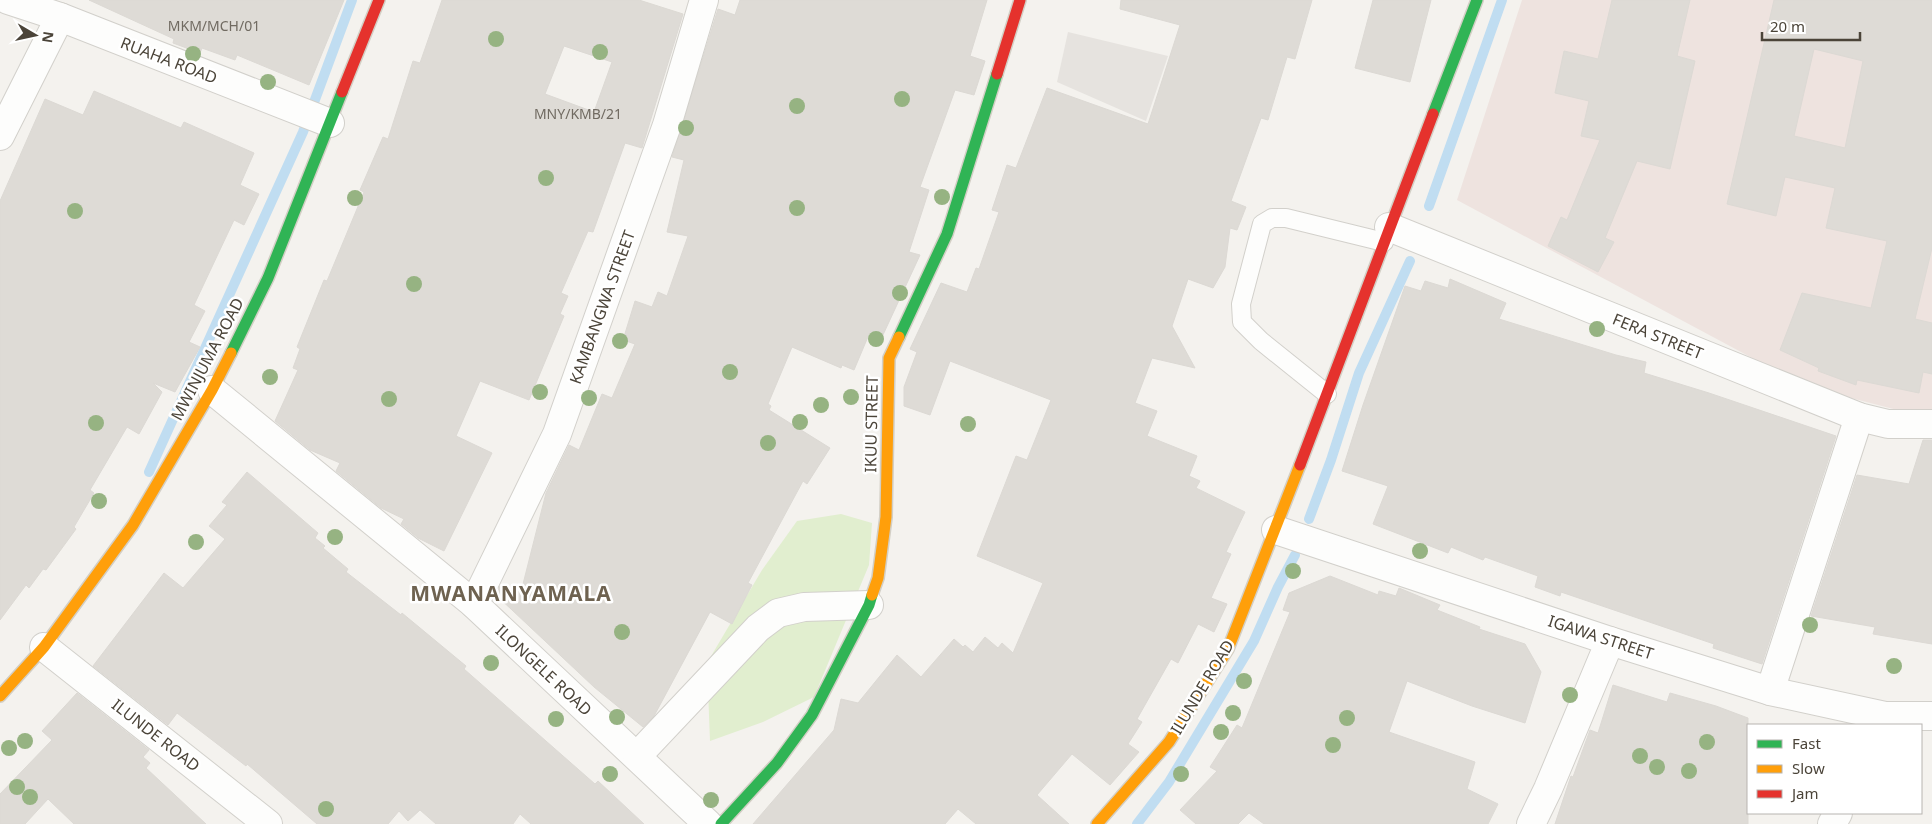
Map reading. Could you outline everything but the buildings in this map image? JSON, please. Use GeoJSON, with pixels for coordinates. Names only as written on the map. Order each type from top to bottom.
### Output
{"type":"FeatureCollection","features":[{"type":"Feature","properties":{"kind":"street","name":"RUAHA ROAD"},"geometry":{"type":"LineString","coordinates":[[8,0],[60,18],[330,123]]}},
{"type":"Feature","properties":{"kind":"street","name":"MWINJUMA ROAD"},"geometry":{"type":"LineString","coordinates":[[0,696],[44,647],[133,525],[212,390],[268,278],[379,0]]}},
{"type":"Feature","properties":{"kind":"street","name":"KAMBANGWA STREET"},"geometry":{"type":"LineString","coordinates":[[474,604],[557,434],[667,125],[704,0]]}},
{"type":"Feature","properties":{"kind":"street","name":"IKUU STREET"},"geometry":{"type":"LineString","coordinates":[[721,824],[777,764],[812,715],[869,605],[878,578],[886,517],[889,358],[947,234],[1020,0]]}},
{"type":"Feature","properties":{"kind":"street","name":"ILUNDE ROAD"},"geometry":{"type":"LineString","coordinates":[[1097,824],[1169,742],[1228,649],[1276,530],[1477,0]]}},
{"type":"Feature","properties":{"kind":"street"},"geometry":{"type":"LineString","coordinates":[[0,136],[60,18]]}},
{"type":"Feature","properties":{"kind":"street","name":"FERA STREET"},"geometry":{"type":"LineString","coordinates":[[1387,234],[1859,417],[1888,424],[1914,426],[1932,424]]}},
{"type":"Feature","properties":{"kind":"street","name":"ILONGELE ROAD"},"geometry":{"type":"LineString","coordinates":[[212,390],[474,604],[708,824]]}},
{"type":"Feature","properties":{"kind":"street"},"geometry":{"type":"LineString","coordinates":[[1770,691],[1859,417]]}},
{"type":"Feature","properties":{"kind":"street","name":"IGAWA STREET"},"geometry":{"type":"LineString","coordinates":[[1276,530],[1610,641],[1770,691],[1883,721],[1932,716]]}},
{"type":"Feature","properties":{"kind":"street"},"geometry":{"type":"LineString","coordinates":[[637,756],[758,628],[778,613],[804,607],[869,605]]}},
{"type":"Feature","properties":{"kind":"street"},"geometry":{"type":"LineString","coordinates":[[1531,824],[1548,789],[1610,641]]}},
{"type":"Feature","properties":{"kind":"street","name":"ILUNDE ROAD"},"geometry":{"type":"LineString","coordinates":[[44,647],[268,824]]}},
{"type":"Feature","properties":{"kind":"lane"},"geometry":{"type":"LineString","coordinates":[[1327,394],[1261,341],[1242,322],[1241,304],[1262,224],[1272,218],[1286,218],[1387,234]]}},
{"type":"Feature","properties":{"kind":"shaded area"},"geometry":{"type":"Polygon","coordinates":[[[1522,0],[1932,0],[1932,419],[1851,398],[1756,360],[1457,200],[1522,0]]]}},
{"type":"Feature","properties":{"kind":"shaded area"},"geometry":{"type":"Polygon","coordinates":[[[1068,32],[1168,56],[1146,121],[1057,82],[1068,32]]]}},
{"type":"Feature","properties":{"kind":"green space"},"geometry":{"type":"Polygon","coordinates":[[[841,514],[872,523],[869,565],[814,697],[763,722],[710,741],[707,663],[762,570],[797,521],[841,514]]]}},
{"type":"Feature","properties":{"kind":"waterway"},"geometry":{"type":"LineString","coordinates":[[149,472],[303,132],[352,0]]}},
{"type":"Feature","properties":{"kind":"waterway"},"geometry":{"type":"LineString","coordinates":[[1429,206],[1502,0]]}},
{"type":"Feature","properties":{"kind":"waterway"},"geometry":{"type":"LineString","coordinates":[[1309,519],[1331,460],[1359,373],[1410,261]]}},
{"type":"Feature","properties":{"kind":"waterway"},"geometry":{"type":"LineString","coordinates":[[1137,824],[1169,782],[1254,641],[1278,587],[1295,555]]}},
{"type":"Feature","properties":{"kind":"traffic: fast"},"geometry":{"type":"LineString","coordinates":[[1433,114],[1477,0]]}},
{"type":"Feature","properties":{"kind":"traffic: fast"},"geometry":{"type":"LineString","coordinates":[[899,337],[947,234],[997,74]]}},
{"type":"Feature","properties":{"kind":"traffic: fast"},"geometry":{"type":"LineString","coordinates":[[231,353],[268,278],[342,92]]}},
{"type":"Feature","properties":{"kind":"traffic: fast"},"geometry":{"type":"LineString","coordinates":[[721,824],[777,763],[812,715],[869,605],[872,595]]}},
{"type":"Feature","properties":{"kind":"traffic: slow"},"geometry":{"type":"LineString","coordinates":[[872,595],[878,578],[886,517],[889,358],[899,337]]}},
{"type":"Feature","properties":{"kind":"traffic: slow"},"geometry":{"type":"LineString","coordinates":[[0,696],[44,647],[133,525],[212,390],[231,353]]}},
{"type":"Feature","properties":{"kind":"traffic: slow"},"geometry":{"type":"LineString","coordinates":[[1097,824],[1169,742],[1228,649],[1300,465]]}},
{"type":"Feature","properties":{"kind":"traffic: jam"},"geometry":{"type":"LineString","coordinates":[[342,92],[379,0]]}},
{"type":"Feature","properties":{"kind":"traffic: jam"},"geometry":{"type":"LineString","coordinates":[[997,74],[1020,0]]}},
{"type":"Feature","properties":{"kind":"traffic: jam"},"geometry":{"type":"LineString","coordinates":[[1300,465],[1433,114]]}},
{"type":"Feature","properties":{"kind":"district","name":"MWANANYAMALA"},"geometry":{"type":"Point","coordinates":[511,593]}}]}
